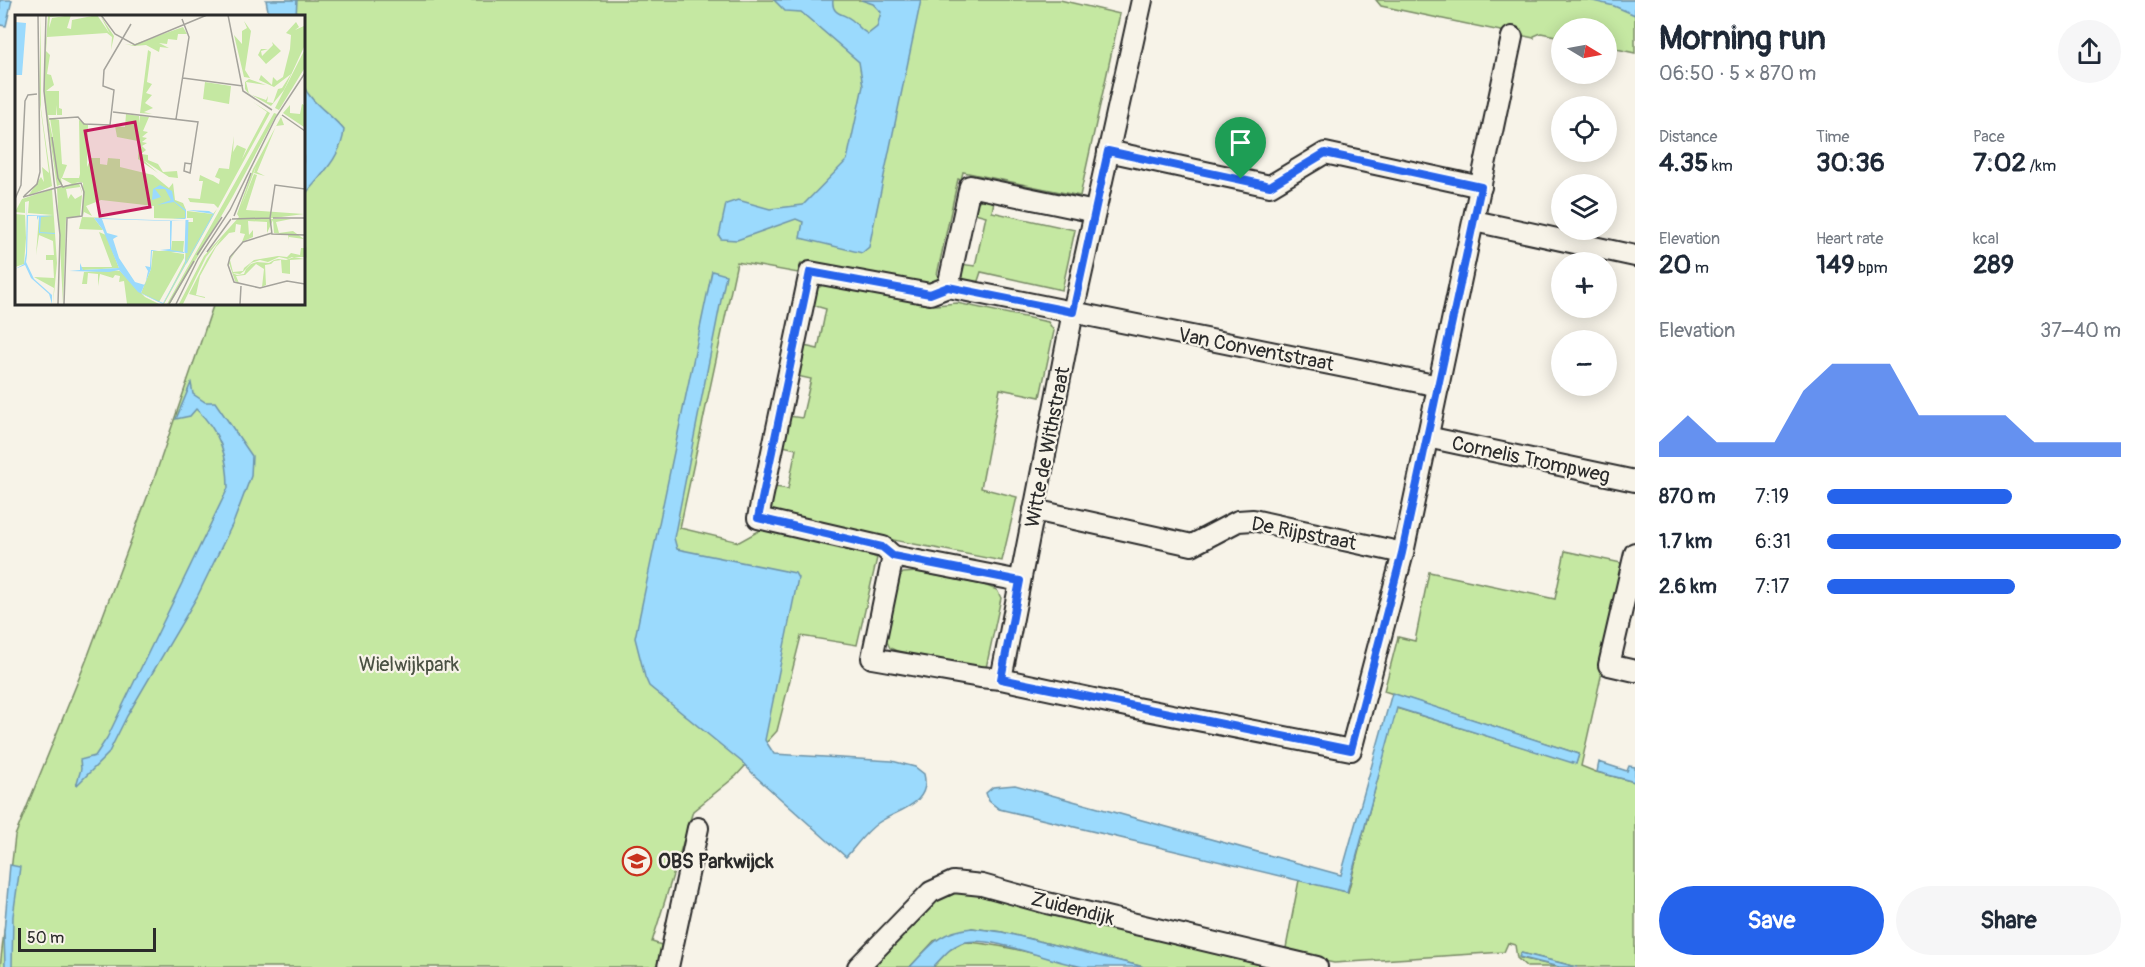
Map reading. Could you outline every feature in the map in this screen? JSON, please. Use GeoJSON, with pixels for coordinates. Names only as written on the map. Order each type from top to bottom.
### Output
{"type":"FeatureCollection","features":[{"type":"Feature","properties":{"kind":"street","name":"Witte de Withstraat"},"geometry":{"type":"LineString","coordinates":[[1001,679],[1073,312],[1142,0]]}},
{"type":"Feature","properties":{"kind":"street"},"geometry":{"type":"LineString","coordinates":[[893,556],[872,658],[1001,679],[1351,750],[1402,553],[1512,37]]}},
{"type":"Feature","properties":{"kind":"street"},"geometry":{"type":"LineString","coordinates":[[1108,151],[1270,186],[1325,153],[1481,187]]}},
{"type":"Feature","properties":{"kind":"street"},"geometry":{"type":"LineString","coordinates":[[948,287],[970,186],[1095,212]]}},
{"type":"Feature","properties":{"kind":"street"},"geometry":{"type":"LineString","coordinates":[[1474,221],[1635,256]]}},
{"type":"Feature","properties":{"kind":"street"},"geometry":{"type":"LineString","coordinates":[[1020,581],[893,556],[882,547],[758,518],[810,272],[930,294],[948,287],[1073,312]]}},
{"type":"Feature","properties":{"kind":"street","name":"Van Conventstraat"},"geometry":{"type":"LineString","coordinates":[[1073,312],[1439,386]]}},
{"type":"Feature","properties":{"kind":"street","name":"Cornelis Trompweg"},"geometry":{"type":"LineString","coordinates":[[1428,437],[1635,482]]}},
{"type":"Feature","properties":{"kind":"street","name":"De Rijpstraat"},"geometry":{"type":"LineString","coordinates":[[1034,510],[1192,545],[1238,521],[1253,520],[1402,553]]}},
{"type":"Feature","properties":{"kind":"street"},"geometry":{"type":"LineString","coordinates":[[1635,553],[1609,665],[1635,671]]}},
{"type":"Feature","properties":{"kind":"street"},"geometry":{"type":"LineString","coordinates":[[668,967],[698,828]]}},
{"type":"Feature","properties":{"kind":"street","name":"Zuidendijk"},"geometry":{"type":"LineString","coordinates":[[858,967],[931,892],[952,882],[982,885],[1047,903],[1317,967]]}},
{"type":"Feature","properties":{"kind":"green space","name":"Wielwijkpark"},"geometry":{"type":"Polygon","coordinates":[[[274,0],[1060,0],[1120,14],[1080,196],[963,172],[961,180],[958,179],[937,275],[941,277],[939,284],[898,283],[899,278],[885,276],[881,273],[879,280],[801,263],[798,273],[737,262],[680,528],[739,542],[764,528],[830,539],[877,558],[857,645],[801,636],[777,731],[736,776],[693,811],[652,942],[665,946],[660,967],[0,967],[15,836],[86,661],[155,476],[214,304],[304,304],[304,15],[279,15],[274,0]]]}},
{"type":"Feature","properties":{"kind":"green space"},"geometry":{"type":"Polygon","coordinates":[[[1376,0],[1635,0],[1635,53],[1617,49],[1617,18],[1551,18],[1551,35],[1541,33],[1534,38],[1381,6],[1376,0]]]}},
{"type":"Feature","properties":{"kind":"green space"},"geometry":{"type":"Polygon","coordinates":[[[982,199],[994,201],[992,212],[1075,230],[1062,290],[981,272],[977,284],[965,281],[961,274],[960,264],[975,266],[986,216],[971,212],[975,204],[982,199]]]}},
{"type":"Feature","properties":{"kind":"green space"},"geometry":{"type":"Polygon","coordinates":[[[823,284],[936,305],[957,303],[1048,322],[1054,331],[1040,397],[1000,389],[981,488],[1017,497],[1002,561],[769,516],[768,510],[775,487],[788,489],[796,449],[783,446],[789,416],[802,418],[811,379],[797,376],[804,346],[818,349],[826,309],[812,305],[816,287],[823,284]]]}},
{"type":"Feature","properties":{"kind":"green space"},"geometry":{"type":"Polygon","coordinates":[[[1565,551],[1626,564],[1581,766],[1635,782],[1635,967],[1577,967],[1521,953],[1520,958],[1559,967],[1527,967],[1517,958],[1515,945],[1508,943],[1504,952],[1334,963],[1285,953],[1299,880],[1348,892],[1396,708],[1576,763],[1579,754],[1384,691],[1398,637],[1415,641],[1429,572],[1555,599],[1565,551]]]}},
{"type":"Feature","properties":{"kind":"green space"},"geometry":{"type":"Polygon","coordinates":[[[918,572],[984,585],[997,590],[1001,598],[986,668],[906,655],[890,648],[884,636],[895,581],[903,573],[918,572]]]}},
{"type":"Feature","properties":{"kind":"green space"},"geometry":{"type":"Polygon","coordinates":[[[951,891],[968,893],[1269,967],[1144,967],[1002,932],[972,928],[934,941],[910,967],[863,967],[926,905],[951,891]]]}},
{"type":"Feature","properties":{"kind":"green space"},"geometry":{"type":"Polygon","coordinates":[[[964,942],[1010,948],[1084,967],[933,967],[949,950],[964,942]]]}},
{"type":"Feature","properties":{"kind":"water"},"geometry":{"type":"Polygon","coordinates":[[[0,0],[12,0],[6,26],[0,25],[0,0]]]}},
{"type":"Feature","properties":{"kind":"water"},"geometry":{"type":"Polygon","coordinates":[[[266,0],[297,0],[296,15],[269,15],[266,0]]]}},
{"type":"Feature","properties":{"kind":"water"},"geometry":{"type":"Polygon","coordinates":[[[774,0],[833,0],[836,11],[852,20],[868,34],[877,27],[881,12],[873,4],[861,0],[921,0],[869,247],[862,253],[800,238],[803,222],[796,219],[737,240],[721,239],[719,236],[726,204],[738,200],[770,209],[803,205],[847,160],[863,86],[859,62],[801,12],[785,11],[774,0]]]}},
{"type":"Feature","properties":{"kind":"water"},"geometry":{"type":"Polygon","coordinates":[[[1589,0],[1635,0],[1635,15],[1614,6],[1589,0]]]}},
{"type":"Feature","properties":{"kind":"water"},"geometry":{"type":"Polygon","coordinates":[[[304,86],[316,103],[344,130],[339,149],[304,196],[304,86]]]}},
{"type":"Feature","properties":{"kind":"water"},"geometry":{"type":"Polygon","coordinates":[[[712,271],[726,275],[674,538],[677,549],[795,573],[798,578],[765,740],[774,754],[892,761],[915,767],[924,774],[923,793],[918,800],[873,827],[846,857],[743,763],[649,686],[635,638],[712,271]]]}},
{"type":"Feature","properties":{"kind":"water"},"geometry":{"type":"Polygon","coordinates":[[[191,383],[193,394],[205,402],[215,402],[252,456],[251,476],[234,521],[197,597],[127,716],[108,754],[76,786],[81,769],[80,760],[95,756],[107,738],[228,488],[224,455],[211,426],[196,409],[190,416],[176,419],[191,383]]]}},
{"type":"Feature","properties":{"kind":"water"},"geometry":{"type":"Polygon","coordinates":[[[1392,693],[1579,754],[1576,764],[1397,708],[1347,892],[999,809],[989,801],[986,793],[993,787],[1015,785],[1341,875],[1392,693]]]}},
{"type":"Feature","properties":{"kind":"water"},"geometry":{"type":"Polygon","coordinates":[[[1599,762],[1627,771],[1629,766],[1635,767],[1635,782],[1597,772],[1599,762]]]}},
{"type":"Feature","properties":{"kind":"water"},"geometry":{"type":"Polygon","coordinates":[[[10,865],[20,867],[13,916],[12,967],[5,967],[4,932],[10,865]]]}},
{"type":"Feature","properties":{"kind":"water"},"geometry":{"type":"Polygon","coordinates":[[[972,928],[1002,932],[1144,967],[1084,967],[1008,946],[979,941],[956,945],[933,967],[910,967],[936,940],[960,930],[972,928]]]}},
{"type":"Feature","properties":{"kind":"water"},"geometry":{"type":"Polygon","coordinates":[[[1521,953],[1577,967],[1559,967],[1519,957],[1521,953]]]}},
{"type":"Feature","properties":{"kind":"place","name":"OBS Parkwijck"},"geometry":{"type":"Point","coordinates":[637,861]}},
{"type":"Feature","properties":{"kind":"route"},"geometry":{"type":"LineString","coordinates":[[1108,151],[1241,179],[1270,186],[1325,153],[1481,187],[1402,553],[1351,750],[1001,679],[1020,581],[893,556],[882,547],[758,518],[810,272],[930,294],[948,287],[1073,312],[1108,151]]}}]}
